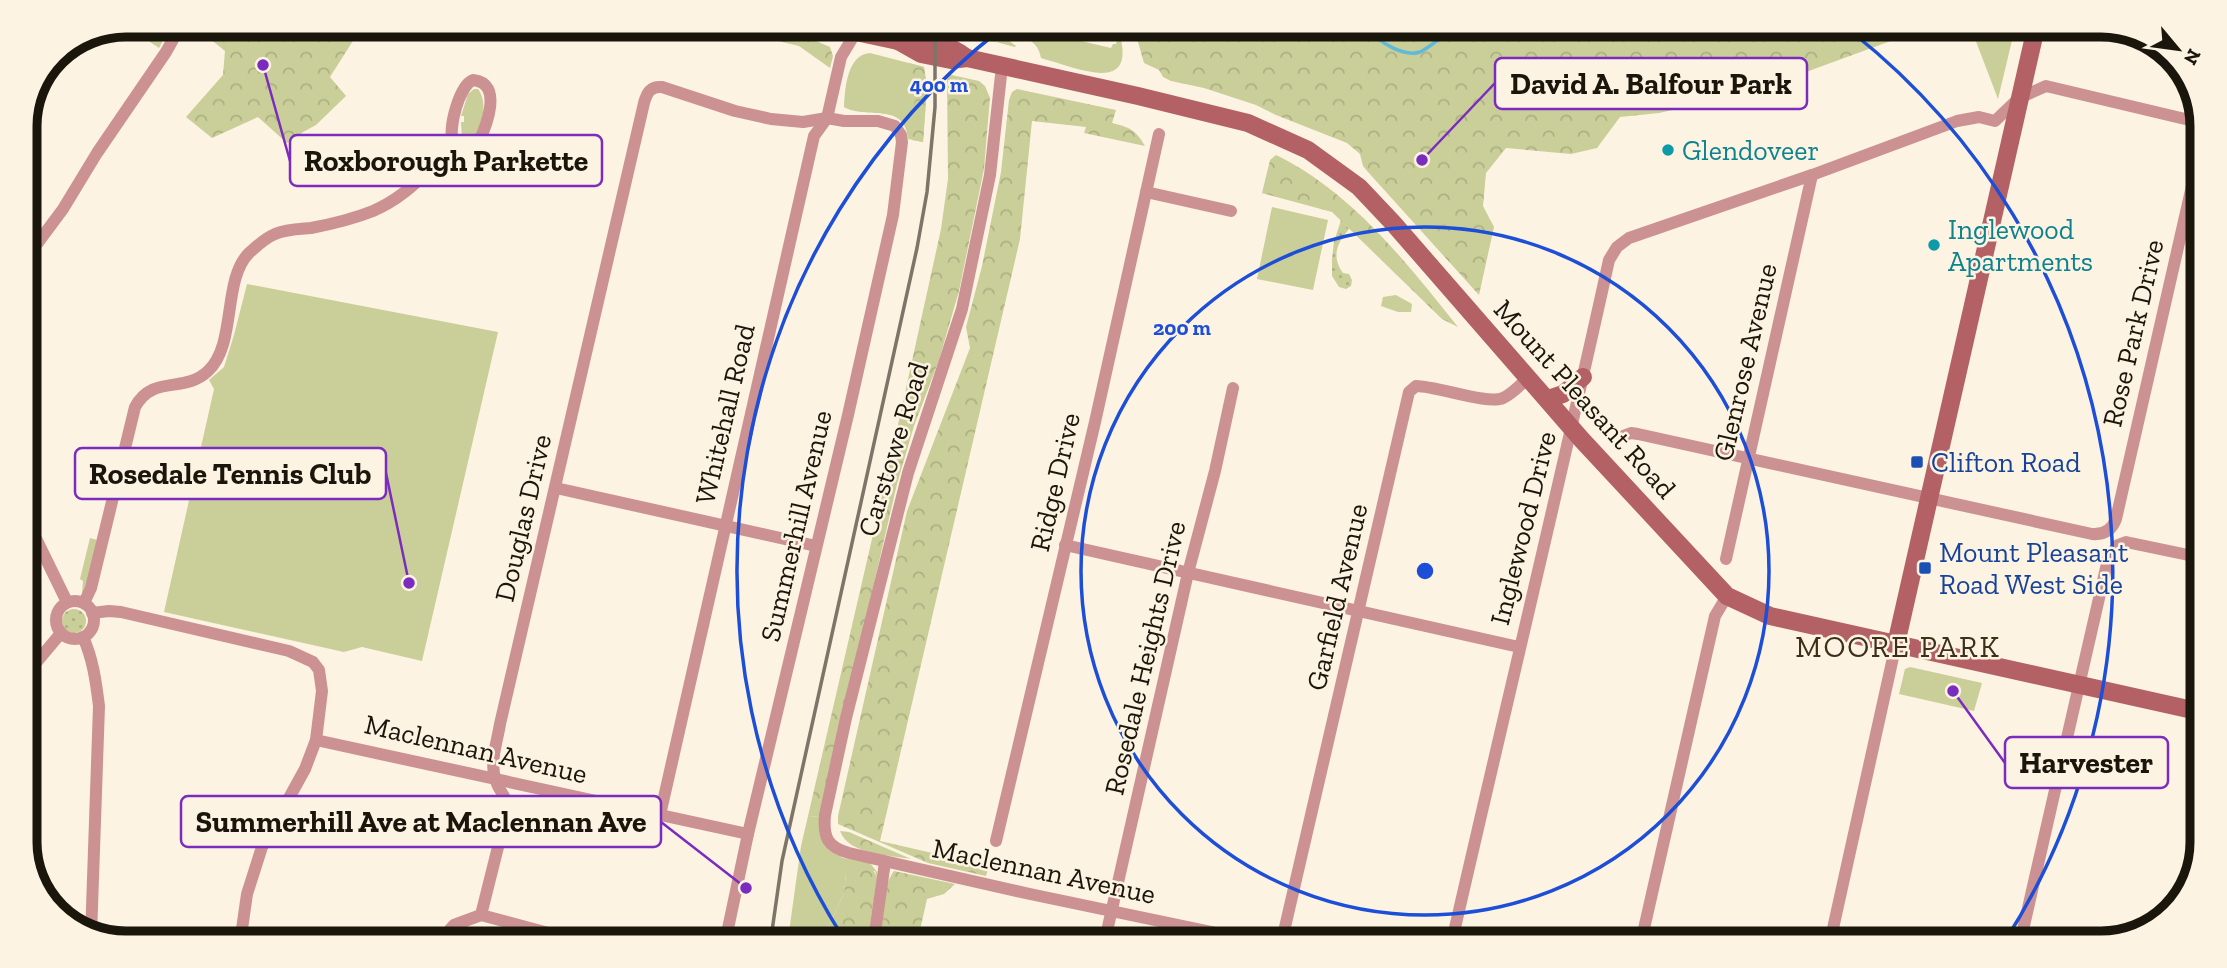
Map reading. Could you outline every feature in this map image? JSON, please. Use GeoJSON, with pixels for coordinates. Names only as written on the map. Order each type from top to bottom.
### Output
{"type":"FeatureCollection","features":[{"type":"Feature","properties":{"kind":"main road","name":"Mount Pleasant Road"},"geometry":{"type":"LineString","coordinates":[[881,37],[898,41],[921,54],[951,60],[967,58],[1248,123],[1308,150],[1359,187],[1528,378],[1727,596],[1770,616],[2190,709]]}},
{"type":"Feature","properties":{"kind":"main road"},"geometry":{"type":"LineString","coordinates":[[1896,644],[2034,37]]}},
{"type":"Feature","properties":{"kind":"main road"},"geometry":{"type":"LineString","coordinates":[[1548,399],[1563,394],[1583,377]]}},
{"type":"Feature","properties":{"kind":"street"},"geometry":{"type":"LineString","coordinates":[[37,244],[63,209],[174,37]]}},
{"type":"Feature","properties":{"kind":"street","name":"Whitehall Road"},"geometry":{"type":"LineString","coordinates":[[660,815],[814,136],[827,118],[841,57],[849,37]]}},
{"type":"Feature","properties":{"kind":"street","name":"Carstowe Road"},"geometry":{"type":"LineString","coordinates":[[830,843],[824,828],[825,815],[853,691],[908,473],[962,309],[990,175],[1002,66]]}},
{"type":"Feature","properties":{"kind":"street"},"geometry":{"type":"LineString","coordinates":[[477,80],[485,86],[491,100],[482,134],[474,147],[461,150],[456,146],[452,136],[460,96],[467,82],[477,80]]}},
{"type":"Feature","properties":{"kind":"street","name":"Inglewood Drive"},"geometry":{"type":"LineString","coordinates":[[1454,931],[1519,647],[1573,428],[1609,260],[1617,247],[1629,238],[1812,175],[1957,121],[1979,117],[1995,121],[2019,98],[2046,86],[2190,120]]}},
{"type":"Feature","properties":{"kind":"street","name":"Douglas Drive"},"geometry":{"type":"LineString","coordinates":[[481,915],[508,807],[495,779],[492,762],[647,93],[651,89],[662,87],[675,89],[735,111],[771,119],[803,122],[827,118]]}},
{"type":"Feature","properties":{"kind":"street","name":"Summerhill Avenue"},"geometry":{"type":"LineString","coordinates":[[727,931],[893,215],[902,152],[901,135],[895,126],[878,121],[827,118]]}},
{"type":"Feature","properties":{"kind":"street","name":"Ridge Drive"},"geometry":{"type":"LineString","coordinates":[[996,841],[1098,409],[1158,134]]}},
{"type":"Feature","properties":{"kind":"street"},"geometry":{"type":"LineString","coordinates":[[242,931],[247,894],[262,847],[305,769],[316,740],[321,680],[319,670],[313,662],[302,656],[276,648],[121,612],[88,608],[73,601],[58,610],[56,616],[57,628],[71,639],[83,637],[91,629],[94,618],[88,608],[91,588],[135,407],[150,390],[192,381],[213,366],[220,350],[237,276],[245,258],[275,234],[346,220],[394,200],[417,184],[456,146]]}},
{"type":"Feature","properties":{"kind":"street","name":"Glenrose Avenue"},"geometry":{"type":"LineString","coordinates":[[1726,559],[1812,175]]}},
{"type":"Feature","properties":{"kind":"street"},"geometry":{"type":"LineString","coordinates":[[1146,192],[1231,211]]}},
{"type":"Feature","properties":{"kind":"street","name":"Rose Park Drive"},"geometry":{"type":"LineString","coordinates":[[1930,498],[2092,534],[2107,532],[2116,519],[2190,195]]}},
{"type":"Feature","properties":{"kind":"street","name":"Garfield Avenue"},"geometry":{"type":"LineString","coordinates":[[1284,931],[1409,392],[1416,386],[1427,386],[1488,400],[1500,400],[1528,378]]}},
{"type":"Feature","properties":{"kind":"street","name":"Rosedale Heights Drive"},"geometry":{"type":"LineString","coordinates":[[1107,931],[1233,388]]}},
{"type":"Feature","properties":{"kind":"street"},"geometry":{"type":"LineString","coordinates":[[1623,436],[1638,434],[1930,498]]}},
{"type":"Feature","properties":{"kind":"street"},"geometry":{"type":"LineString","coordinates":[[556,488],[816,546]]}},
{"type":"Feature","properties":{"kind":"street"},"geometry":{"type":"LineString","coordinates":[[37,542],[67,603]]}},
{"type":"Feature","properties":{"kind":"street"},"geometry":{"type":"LineString","coordinates":[[2024,931],[2108,559],[2118,545],[2133,543],[2190,555]]}},
{"type":"Feature","properties":{"kind":"street"},"geometry":{"type":"LineString","coordinates":[[1065,545],[1519,647]]}},
{"type":"Feature","properties":{"kind":"street"},"geometry":{"type":"LineString","coordinates":[[1643,931],[1715,616],[1727,596]]}},
{"type":"Feature","properties":{"kind":"street"},"geometry":{"type":"LineString","coordinates":[[37,662],[61,633]]}},
{"type":"Feature","properties":{"kind":"street"},"geometry":{"type":"LineString","coordinates":[[83,637],[95,675],[99,706],[91,924]]}},
{"type":"Feature","properties":{"kind":"street"},"geometry":{"type":"LineString","coordinates":[[1833,931],[1896,644]]}},
{"type":"Feature","properties":{"kind":"street","name":"Maclennan Avenue"},"geometry":{"type":"LineString","coordinates":[[316,740],[748,835]]}},
{"type":"Feature","properties":{"kind":"street","name":"Maclennan Avenue"},"geometry":{"type":"LineString","coordinates":[[830,843],[835,849],[885,862],[1209,931]]}},
{"type":"Feature","properties":{"kind":"street"},"geometry":{"type":"LineString","coordinates":[[875,931],[885,862]]}},
{"type":"Feature","properties":{"kind":"street"},"geometry":{"type":"LineString","coordinates":[[448,931],[454,925],[481,915],[541,931]]}},
{"type":"Feature","properties":{"kind":"green space"},"geometry":{"type":"Polygon","coordinates":[[[143,37],[165,37],[159,48],[143,37]]]}},
{"type":"Feature","properties":{"kind":"green space"},"geometry":{"type":"Polygon","coordinates":[[[208,37],[355,37],[330,77],[346,96],[316,125],[287,143],[258,117],[212,138],[186,117],[223,75],[225,51],[208,37]]]}},
{"type":"Feature","properties":{"kind":"green space"},"geometry":{"type":"Polygon","coordinates":[[[770,37],[806,37],[830,47],[833,56],[830,68],[799,46],[770,37]]]}},
{"type":"Feature","properties":{"kind":"green space"},"geometry":{"type":"Polygon","coordinates":[[[977,37],[994,37],[996,42],[1008,40],[1015,47],[977,37]]]}},
{"type":"Feature","properties":{"kind":"green space"},"geometry":{"type":"Polygon","coordinates":[[[1024,37],[1064,37],[1111,48],[1120,37],[1123,52],[1120,64],[1113,71],[1101,73],[1041,58],[1036,45],[1024,37]]]}},
{"type":"Feature","properties":{"kind":"green space"},"geometry":{"type":"Polygon","coordinates":[[[1137,37],[1902,37],[1749,93],[1659,113],[1620,117],[1597,148],[1571,154],[1506,148],[1486,173],[1483,206],[1494,227],[1479,295],[1368,172],[1363,166],[1360,154],[1347,143],[1256,105],[1204,88],[1171,81],[1163,77],[1159,70],[1144,63],[1137,37]]]}},
{"type":"Feature","properties":{"kind":"green space"},"geometry":{"type":"Polygon","coordinates":[[[1974,37],[2013,37],[1998,99],[1974,37]]]}},
{"type":"Feature","properties":{"kind":"green space"},"geometry":{"type":"Polygon","coordinates":[[[870,53],[924,67],[927,87],[923,142],[908,139],[905,127],[900,120],[892,116],[853,111],[844,107],[852,66],[862,55],[870,53]]]}},
{"type":"Feature","properties":{"kind":"green space"},"geometry":{"type":"Polygon","coordinates":[[[909,63],[924,67],[927,87],[923,142],[912,140],[912,112],[918,87],[913,76],[901,70],[901,65],[909,63]]]}},
{"type":"Feature","properties":{"kind":"green space"},"geometry":{"type":"Polygon","coordinates":[[[947,74],[979,81],[985,86],[990,98],[984,169],[959,291],[897,484],[820,817],[808,816],[941,229],[948,179],[947,74]]]}},
{"type":"Feature","properties":{"kind":"green space"},"geometry":{"type":"Polygon","coordinates":[[[478,89],[481,95],[483,109],[480,125],[469,143],[462,138],[461,122],[464,122],[464,116],[461,116],[468,94],[478,89]]]}},
{"type":"Feature","properties":{"kind":"green space"},"geometry":{"type":"Polygon","coordinates":[[[1017,89],[1116,110],[1112,123],[1132,130],[1145,146],[1084,133],[1086,127],[1032,121],[1020,239],[880,841],[989,866],[986,876],[928,863],[838,824],[838,816],[907,511],[970,348],[966,327],[982,266],[1001,172],[1009,100],[1012,92],[1017,89]]]}},
{"type":"Feature","properties":{"kind":"green space"},"geometry":{"type":"Polygon","coordinates":[[[1276,155],[1329,188],[1376,230],[1458,327],[1442,319],[1332,212],[1262,193],[1270,160],[1276,155]]]}},
{"type":"Feature","properties":{"kind":"green space"},"geometry":{"type":"Polygon","coordinates":[[[1272,207],[1328,220],[1313,290],[1257,279],[1272,207]]]}},
{"type":"Feature","properties":{"kind":"green space"},"geometry":{"type":"Polygon","coordinates":[[[1341,220],[1349,229],[1341,239],[1336,255],[1339,267],[1343,273],[1349,274],[1352,280],[1351,286],[1346,289],[1339,287],[1332,276],[1334,242],[1341,220]]]}},
{"type":"Feature","properties":{"kind":"green space"},"geometry":{"type":"Polygon","coordinates":[[[247,284],[498,332],[422,661],[362,647],[344,652],[164,612],[214,389],[209,380],[224,367],[247,284]]]}},
{"type":"Feature","properties":{"kind":"green space"},"geometry":{"type":"Polygon","coordinates":[[[1396,295],[1412,304],[1411,312],[1398,312],[1381,306],[1383,297],[1396,295]]]}},
{"type":"Feature","properties":{"kind":"green space"},"geometry":{"type":"Polygon","coordinates":[[[90,538],[97,540],[85,591],[82,593],[83,581],[80,579],[90,538]]]}},
{"type":"Feature","properties":{"kind":"green space"},"geometry":{"type":"Polygon","coordinates":[[[74,609],[82,613],[86,621],[82,629],[74,633],[66,629],[62,621],[66,613],[74,609]]]}},
{"type":"Feature","properties":{"kind":"green space"},"geometry":{"type":"Polygon","coordinates":[[[1910,667],[1982,683],[1974,711],[1899,694],[1905,669],[1910,667]]]}},
{"type":"Feature","properties":{"kind":"green space"},"geometry":{"type":"Polygon","coordinates":[[[808,816],[820,817],[836,854],[870,863],[877,872],[877,878],[875,871],[846,873],[844,893],[827,931],[789,931],[808,816]]]}},
{"type":"Feature","properties":{"kind":"green space"},"geometry":{"type":"Polygon","coordinates":[[[840,831],[849,832],[911,859],[861,849],[845,839],[840,831]]]}},
{"type":"Feature","properties":{"kind":"green space"},"geometry":{"type":"Polygon","coordinates":[[[869,868],[877,878],[869,931],[827,931],[844,893],[846,873],[849,870],[869,868]]]}},
{"type":"Feature","properties":{"kind":"green space"},"geometry":{"type":"Polygon","coordinates":[[[894,871],[955,884],[944,894],[927,899],[920,931],[881,931],[885,894],[894,871]]]}},
{"type":"Feature","properties":{"kind":"waterway"},"geometry":{"type":"LineString","coordinates":[[1378,37],[1385,44],[1400,51],[1414,53],[1424,50],[1442,37]]}},
{"type":"Feature","properties":{"kind":"railway"},"geometry":{"type":"LineString","coordinates":[[772,931],[782,861],[917,248],[927,192],[935,107],[935,37]]}},
{"type":"Feature","properties":{"kind":"place","name":"Roxborough Parkette"},"geometry":{"type":"Point","coordinates":[263,65]}},
{"type":"Feature","properties":{"kind":"place","name":"Glendoveer"},"geometry":{"type":"Point","coordinates":[1668,150]}},
{"type":"Feature","properties":{"kind":"place","name":"David A. Balfour Park"},"geometry":{"type":"Point","coordinates":[1422,160]}},
{"type":"Feature","properties":{"kind":"place","name":"Inglewood Apartments"},"geometry":{"type":"Point","coordinates":[1934,245]}},
{"type":"Feature","properties":{"kind":"place","name":"Clifton Road"},"geometry":{"type":"Point","coordinates":[1917,462]}},
{"type":"Feature","properties":{"kind":"place","name":"Mount Pleasant Road West Side"},"geometry":{"type":"Point","coordinates":[1925,568]}},
{"type":"Feature","properties":{"kind":"place","name":"Rosedale Tennis Club"},"geometry":{"type":"Point","coordinates":[409,583]}},
{"type":"Feature","properties":{"kind":"place","name":"Harvester"},"geometry":{"type":"Point","coordinates":[1953,691]}},
{"type":"Feature","properties":{"kind":"place","name":"Summerhill Ave at Maclennan Ave"},"geometry":{"type":"Point","coordinates":[746,888]}},
{"type":"Feature","properties":{"kind":"district","name":"MOORE PARK"},"geometry":{"type":"Point","coordinates":[1898,647]}}]}
